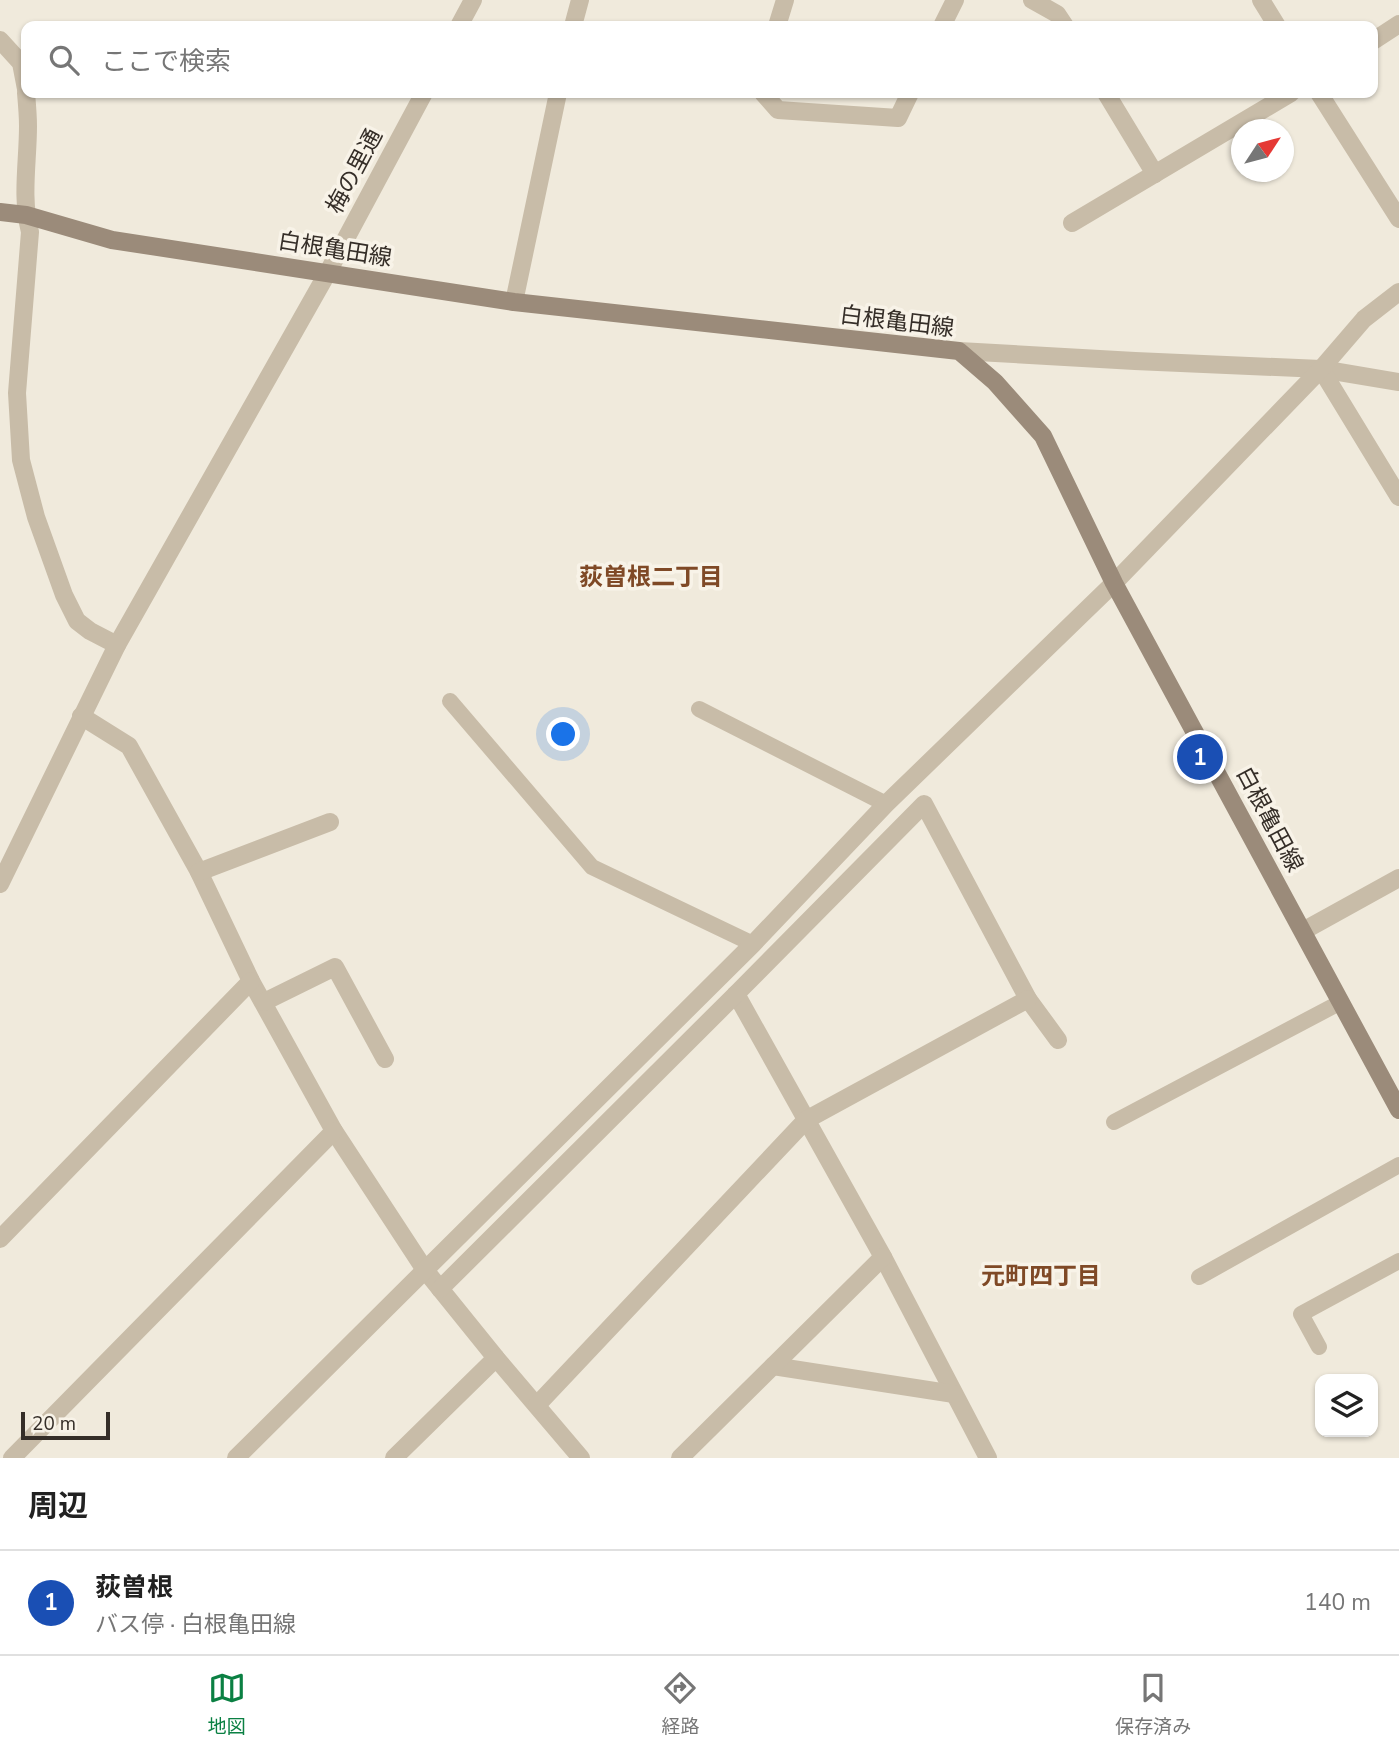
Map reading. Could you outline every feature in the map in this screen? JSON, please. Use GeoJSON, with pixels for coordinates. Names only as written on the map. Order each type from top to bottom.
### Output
{"type":"FeatureCollection","features":[{"type":"Feature","properties":{"kind":"main road","name":"白根亀田線"},"geometry":{"type":"LineString","coordinates":[[0,212],[26,215],[112,240],[514,302],[959,351],[995,382],[1043,436],[1114,583],[1399,1110]]}},
{"type":"Feature","properties":{"kind":"street"},"geometry":{"type":"LineString","coordinates":[[462,21],[473,0]]}},
{"type":"Feature","properties":{"kind":"street"},"geometry":{"type":"LineString","coordinates":[[574,21],[580,0]]}},
{"type":"Feature","properties":{"kind":"street"},"geometry":{"type":"LineString","coordinates":[[779,21],[785,0]]}},
{"type":"Feature","properties":{"kind":"street"},"geometry":{"type":"LineString","coordinates":[[944,21],[954,0]]}},
{"type":"Feature","properties":{"kind":"street"},"geometry":{"type":"LineString","coordinates":[[1032,0],[1058,13],[1062,21]]}},
{"type":"Feature","properties":{"kind":"street"},"geometry":{"type":"LineString","coordinates":[[1261,0],[1274,21]]}},
{"type":"Feature","properties":{"kind":"street"},"geometry":{"type":"LineString","coordinates":[[1378,38],[1399,24]]}},
{"type":"Feature","properties":{"kind":"street"},"geometry":{"type":"LineString","coordinates":[[0,40],[21,62]]}},
{"type":"Feature","properties":{"kind":"street"},"geometry":{"type":"LineString","coordinates":[[26,98],[28,126],[24,194],[30,232],[18,393],[21,460],[36,517],[68,604],[77,621],[117,645]]}},
{"type":"Feature","properties":{"kind":"street","name":"梅の里通"},"geometry":{"type":"LineString","coordinates":[[0,884],[117,645],[328,272],[421,98]]}},
{"type":"Feature","properties":{"kind":"street"},"geometry":{"type":"LineString","coordinates":[[514,302],[557,98]]}},
{"type":"Feature","properties":{"kind":"street"},"geometry":{"type":"LineString","coordinates":[[767,98],[778,110],[898,118],[908,98]]}},
{"type":"Feature","properties":{"kind":"street"},"geometry":{"type":"LineString","coordinates":[[1109,98],[1155,173]]}},
{"type":"Feature","properties":{"kind":"street"},"geometry":{"type":"LineString","coordinates":[[1072,223],[1282,98]]}},
{"type":"Feature","properties":{"kind":"street"},"geometry":{"type":"LineString","coordinates":[[1322,98],[1399,219]]}},
{"type":"Feature","properties":{"kind":"street"},"geometry":{"type":"LineString","coordinates":[[236,1458],[753,944],[886,804],[1114,583],[1321,369],[1364,319],[1399,292]]}},
{"type":"Feature","properties":{"kind":"street"},"geometry":{"type":"LineString","coordinates":[[959,351],[1321,369],[1399,382]]}},
{"type":"Feature","properties":{"kind":"street"},"geometry":{"type":"LineString","coordinates":[[1321,369],[1399,497]]}},
{"type":"Feature","properties":{"kind":"street"},"geometry":{"type":"LineString","coordinates":[[81,716],[129,746],[198,872],[251,981],[334,1131],[425,1270],[537,1405],[574,1455]]}},
{"type":"Feature","properties":{"kind":"street"},"geometry":{"type":"LineString","coordinates":[[440,1289],[924,804],[1028,999],[1058,1040]]}},
{"type":"Feature","properties":{"kind":"street"},"geometry":{"type":"LineString","coordinates":[[198,872],[330,822]]}},
{"type":"Feature","properties":{"kind":"street"},"geometry":{"type":"LineString","coordinates":[[1303,931],[1399,878]]}},
{"type":"Feature","properties":{"kind":"street"},"geometry":{"type":"LineString","coordinates":[[264,1002],[335,967],[385,1059]]}},
{"type":"Feature","properties":{"kind":"street"},"geometry":{"type":"LineString","coordinates":[[0,1239],[251,981]]}},
{"type":"Feature","properties":{"kind":"street"},"geometry":{"type":"LineString","coordinates":[[736,994],[883,1257],[988,1458]]}},
{"type":"Feature","properties":{"kind":"street"},"geometry":{"type":"LineString","coordinates":[[537,1405],[806,1120],[1028,999]]}},
{"type":"Feature","properties":{"kind":"street"},"geometry":{"type":"LineString","coordinates":[[12,1458],[334,1131]]}},
{"type":"Feature","properties":{"kind":"street"},"geometry":{"type":"LineString","coordinates":[[680,1458],[883,1257]]}},
{"type":"Feature","properties":{"kind":"street"},"geometry":{"type":"LineString","coordinates":[[394,1458],[496,1358]]}},
{"type":"Feature","properties":{"kind":"street"},"geometry":{"type":"LineString","coordinates":[[773,1366],[954,1394]]}},
{"type":"Feature","properties":{"kind":"lane"},"geometry":{"type":"LineString","coordinates":[[450,701],[592,867],[753,944]]}},
{"type":"Feature","properties":{"kind":"lane"},"geometry":{"type":"LineString","coordinates":[[699,709],[886,804]]}},
{"type":"Feature","properties":{"kind":"lane"},"geometry":{"type":"LineString","coordinates":[[1114,1122],[1340,1002]]}},
{"type":"Feature","properties":{"kind":"lane"},"geometry":{"type":"LineString","coordinates":[[1199,1277],[1399,1165]]}},
{"type":"Feature","properties":{"kind":"lane"},"geometry":{"type":"LineString","coordinates":[[1320,1347],[1301,1314],[1399,1261]]}},
{"type":"Feature","properties":{"kind":"place","name":"荻曽根"},"geometry":{"type":"Point","coordinates":[1200,757]}},
{"type":"Feature","properties":{"kind":"district","name":"荻曽根二丁目"},"geometry":{"type":"Point","coordinates":[651,577]}},
{"type":"Feature","properties":{"kind":"district","name":"元町四丁目"},"geometry":{"type":"Point","coordinates":[1041,1276]}}]}
